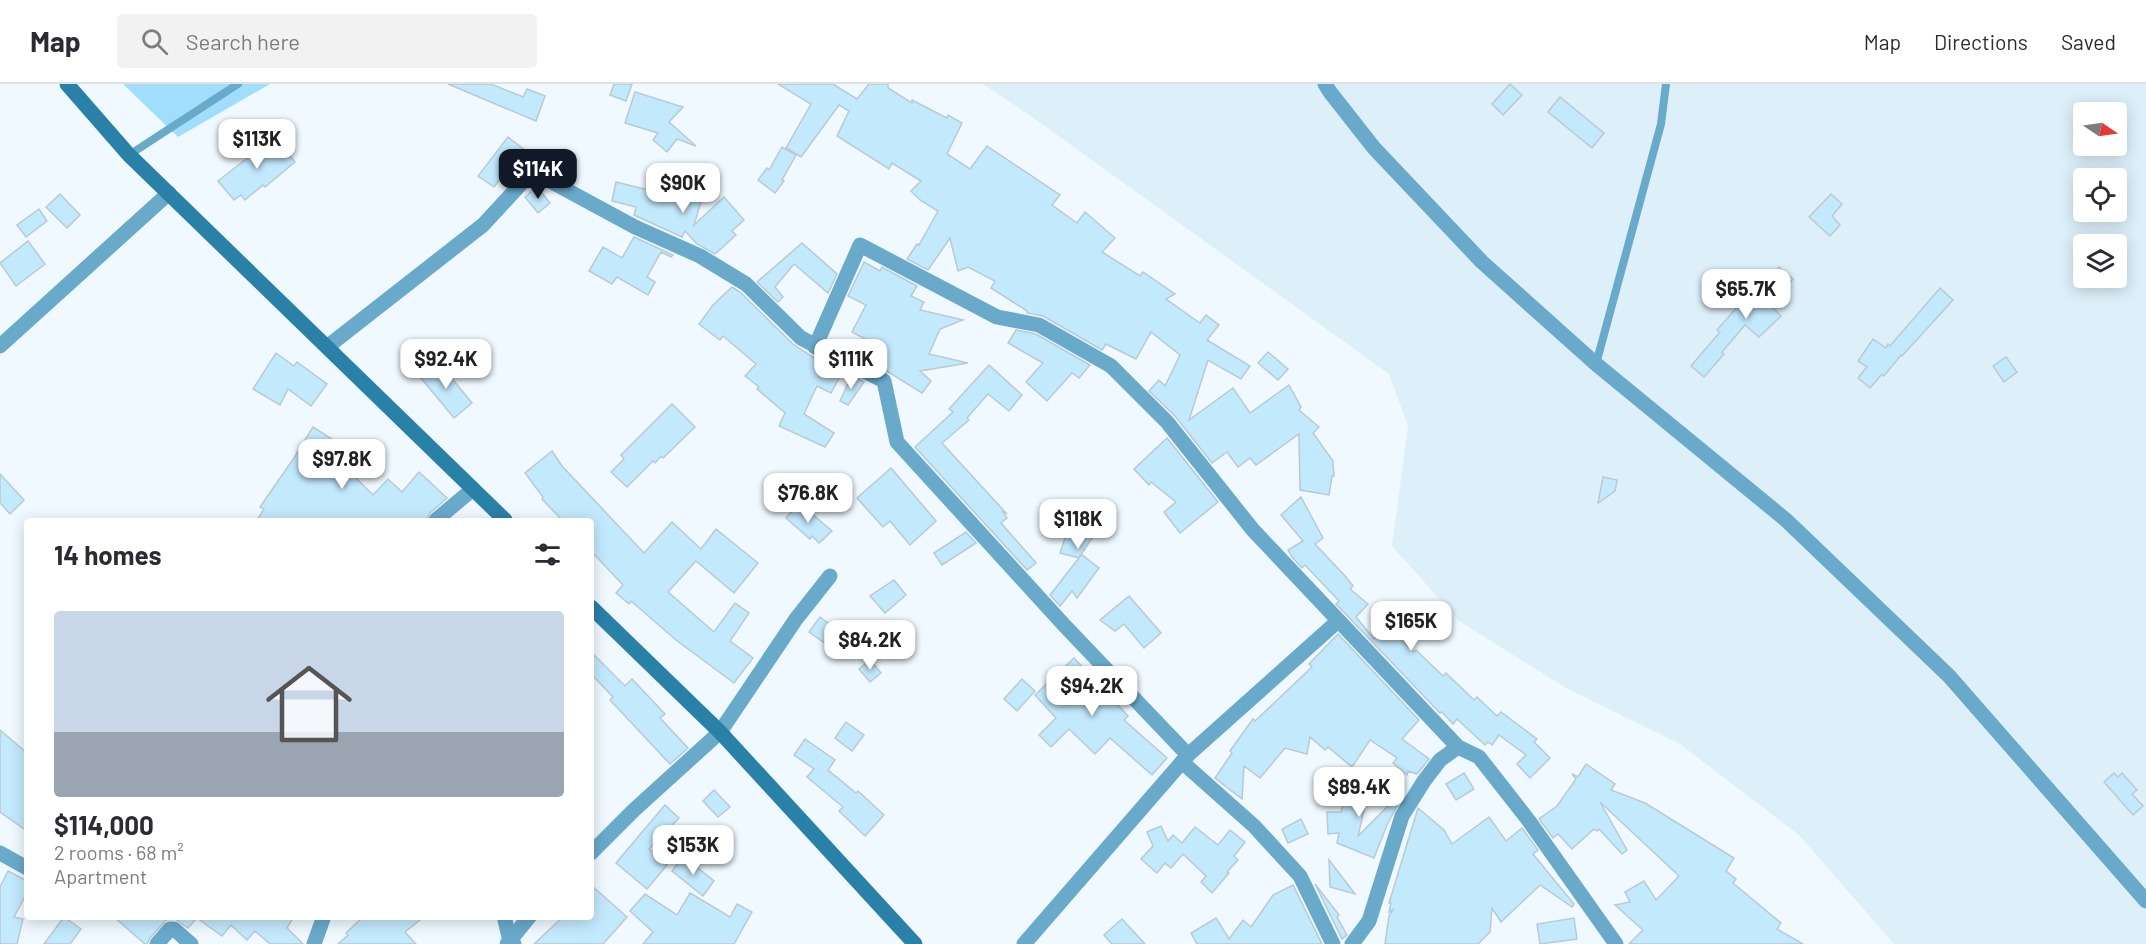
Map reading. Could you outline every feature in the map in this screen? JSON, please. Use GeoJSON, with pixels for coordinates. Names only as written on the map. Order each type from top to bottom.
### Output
{"type":"FeatureCollection","features":[{"type":"Feature","properties":{"kind":"main road"},"geometry":{"type":"LineString","coordinates":[[67,84],[129,154],[503,518]]}},
{"type":"Feature","properties":{"kind":"main road"},"geometry":{"type":"LineString","coordinates":[[594,610],[720,732],[913,943]]}},
{"type":"Feature","properties":{"kind":"street"},"geometry":{"type":"LineString","coordinates":[[1325,84],[1374,148],[1482,262],[1596,364],[1786,520],[1949,676],[2146,901]]}},
{"type":"Feature","properties":{"kind":"street"},"geometry":{"type":"LineString","coordinates":[[327,347],[483,225],[530,174],[537,174],[635,228],[700,256],[746,284],[801,338],[884,381],[897,442],[1185,758],[1254,826],[1300,876],[1333,944]]}},
{"type":"Feature","properties":{"kind":"street"},"geometry":{"type":"LineString","coordinates":[[0,346],[169,193]]}},
{"type":"Feature","properties":{"kind":"street"},"geometry":{"type":"LineString","coordinates":[[815,347],[860,244],[997,317],[1039,325],[1112,366],[1167,422],[1253,530],[1338,621],[1458,747],[1479,757],[1529,821],[1616,944]]}},
{"type":"Feature","properties":{"kind":"street"},"geometry":{"type":"LineString","coordinates":[[438,518],[473,489]]}},
{"type":"Feature","properties":{"kind":"street"},"geometry":{"type":"LineString","coordinates":[[594,849],[720,732],[796,619],[830,576]]}},
{"type":"Feature","properties":{"kind":"street"},"geometry":{"type":"LineString","coordinates":[[1024,944],[1185,758],[1338,621]]}},
{"type":"Feature","properties":{"kind":"street"},"geometry":{"type":"LineString","coordinates":[[1352,944],[1369,921],[1402,816],[1440,760],[1458,747]]}},
{"type":"Feature","properties":{"kind":"street"},"geometry":{"type":"LineString","coordinates":[[0,853],[24,866]]}},
{"type":"Feature","properties":{"kind":"street"},"geometry":{"type":"LineString","coordinates":[[314,944],[323,920]]}},
{"type":"Feature","properties":{"kind":"street"},"geometry":{"type":"LineString","coordinates":[[505,920],[510,943]]}},
{"type":"Feature","properties":{"kind":"street"},"geometry":{"type":"LineString","coordinates":[[510,943],[527,920]]}},
{"type":"Feature","properties":{"kind":"street"},"geometry":{"type":"LineString","coordinates":[[157,944],[170,929],[174,929],[191,944]]}},
{"type":"Feature","properties":{"kind":"lane"},"geometry":{"type":"LineString","coordinates":[[129,154],[238,84]]}},
{"type":"Feature","properties":{"kind":"lane"},"geometry":{"type":"LineString","coordinates":[[1596,364],[1661,124],[1666,84]]}},
{"type":"Feature","properties":{"kind":"shaded area"},"geometry":{"type":"Polygon","coordinates":[[[123,84],[270,84],[178,137],[123,84]]]}},
{"type":"Feature","properties":{"kind":"shaded area"},"geometry":{"type":"Polygon","coordinates":[[[983,84],[2146,84],[2146,944],[1894,944],[1799,835],[1680,744],[1566,688],[1459,621],[1392,546],[1408,426],[1389,374],[983,84]]]}},
{"type":"Feature","properties":{"kind":"building"},"geometry":{"type":"Polygon","coordinates":[[[448,84],[491,84],[523,97],[527,89],[545,96],[536,121],[448,84]]]}},
{"type":"Feature","properties":{"kind":"building"},"geometry":{"type":"Polygon","coordinates":[[[614,84],[632,84],[626,101],[610,95],[614,84]]]}},
{"type":"Feature","properties":{"kind":"building"},"geometry":{"type":"Polygon","coordinates":[[[778,84],[833,84],[857,99],[869,84],[888,84],[888,88],[912,103],[912,100],[962,123],[947,154],[970,169],[987,146],[1060,195],[1052,205],[1077,223],[1085,212],[1115,238],[1102,252],[1140,276],[1143,272],[1175,294],[1166,299],[1200,323],[1206,315],[1219,325],[1207,340],[1250,366],[1241,379],[1208,360],[1189,420],[1233,388],[1250,413],[1289,385],[1301,407],[1299,410],[1319,427],[1313,433],[1333,461],[1334,476],[1332,476],[1329,495],[1300,490],[1299,434],[1256,465],[1250,458],[1238,467],[1227,452],[1212,463],[1175,416],[1149,391],[1159,380],[1165,386],[1180,355],[1151,332],[1136,359],[1106,344],[1102,350],[1043,316],[1027,313],[991,288],[995,281],[968,267],[958,271],[950,238],[928,270],[907,259],[917,244],[919,245],[938,211],[920,200],[911,191],[921,181],[892,163],[889,169],[837,136],[849,111],[839,105],[801,157],[786,148],[811,104],[778,84]]]}},
{"type":"Feature","properties":{"kind":"building"},"geometry":{"type":"Polygon","coordinates":[[[1510,84],[1522,95],[1503,115],[1492,104],[1510,84]]]}},
{"type":"Feature","properties":{"kind":"building"},"geometry":{"type":"Polygon","coordinates":[[[635,92],[683,107],[669,122],[696,146],[677,139],[667,152],[653,140],[658,133],[625,123],[635,92]]]}},
{"type":"Feature","properties":{"kind":"building"},"geometry":{"type":"Polygon","coordinates":[[[1560,97],[1604,133],[1592,148],[1548,112],[1560,97]]]}},
{"type":"Feature","properties":{"kind":"building"},"geometry":{"type":"Polygon","coordinates":[[[274,137],[295,162],[245,200],[241,195],[234,200],[218,181],[274,137]]]}},
{"type":"Feature","properties":{"kind":"building"},"geometry":{"type":"Polygon","coordinates":[[[508,137],[538,160],[534,164],[526,165],[515,176],[507,170],[494,187],[478,176],[508,137]]]}},
{"type":"Feature","properties":{"kind":"building"},"geometry":{"type":"Polygon","coordinates":[[[782,147],[796,155],[782,180],[784,181],[775,193],[758,180],[767,168],[769,170],[782,147]]]}},
{"type":"Feature","properties":{"kind":"building"},"geometry":{"type":"Polygon","coordinates":[[[616,182],[677,197],[681,182],[705,188],[694,225],[724,197],[744,220],[732,231],[736,235],[715,254],[697,244],[685,231],[682,237],[634,215],[636,207],[612,201],[616,182]]]}},
{"type":"Feature","properties":{"kind":"building"},"geometry":{"type":"Polygon","coordinates":[[[537,187],[550,203],[538,213],[525,197],[537,187]]]}},
{"type":"Feature","properties":{"kind":"building"},"geometry":{"type":"Polygon","coordinates":[[[60,194],[80,215],[67,228],[46,207],[60,194]]]}},
{"type":"Feature","properties":{"kind":"building"},"geometry":{"type":"Polygon","coordinates":[[[1831,194],[1842,204],[1832,216],[1840,225],[1830,236],[1809,217],[1831,194]]]}},
{"type":"Feature","properties":{"kind":"building"},"geometry":{"type":"Polygon","coordinates":[[[39,209],[47,221],[26,237],[17,225],[39,209]]]}},
{"type":"Feature","properties":{"kind":"building"},"geometry":{"type":"Polygon","coordinates":[[[634,237],[673,255],[671,257],[661,252],[647,277],[655,282],[648,295],[617,277],[612,284],[589,271],[603,247],[622,258],[634,237]]]}},
{"type":"Feature","properties":{"kind":"building"},"geometry":{"type":"Polygon","coordinates":[[[28,241],[45,264],[16,286],[0,263],[28,241]]]}},
{"type":"Feature","properties":{"kind":"building"},"geometry":{"type":"Polygon","coordinates":[[[802,243],[837,274],[828,293],[794,264],[775,287],[783,297],[778,302],[757,282],[802,243]]]}},
{"type":"Feature","properties":{"kind":"building"},"geometry":{"type":"Polygon","coordinates":[[[864,262],[880,271],[882,267],[917,286],[911,296],[924,302],[920,310],[963,320],[940,329],[929,354],[968,363],[920,371],[931,381],[922,393],[874,363],[874,365],[861,358],[869,341],[852,332],[866,305],[848,296],[864,262]]]}},
{"type":"Feature","properties":{"kind":"building"},"geometry":{"type":"Polygon","coordinates":[[[1779,267],[1793,279],[1771,306],[1781,316],[1759,337],[1745,325],[1704,377],[1691,366],[1720,332],[1717,330],[1738,306],[1740,308],[1760,283],[1763,286],[1779,267]]]}},
{"type":"Feature","properties":{"kind":"building"},"geometry":{"type":"Polygon","coordinates":[[[732,287],[740,292],[794,345],[843,371],[831,393],[817,386],[804,414],[834,433],[825,447],[779,426],[785,413],[745,376],[756,364],[723,336],[720,340],[699,324],[713,305],[732,287]]]}},
{"type":"Feature","properties":{"kind":"building"},"geometry":{"type":"Polygon","coordinates":[[[1940,288],[1953,300],[1884,376],[1882,374],[1870,388],[1858,378],[1867,367],[1858,361],[1873,339],[1886,348],[1888,344],[1890,346],[1940,288]]]}},
{"type":"Feature","properties":{"kind":"building"},"geometry":{"type":"Polygon","coordinates":[[[1016,330],[1036,334],[1090,365],[1079,378],[1072,373],[1047,401],[1026,382],[1043,363],[1008,343],[1016,330]]]}},
{"type":"Feature","properties":{"kind":"building"},"geometry":{"type":"Polygon","coordinates":[[[1268,352],[1288,369],[1278,380],[1258,363],[1268,352]]]}},
{"type":"Feature","properties":{"kind":"building"},"geometry":{"type":"Polygon","coordinates":[[[276,353],[294,366],[297,362],[327,384],[311,406],[288,389],[280,405],[253,389],[276,353]]]}},
{"type":"Feature","properties":{"kind":"building"},"geometry":{"type":"Polygon","coordinates":[[[2006,357],[2017,372],[2004,382],[1993,366],[2006,357]]]}},
{"type":"Feature","properties":{"kind":"building"},"geometry":{"type":"Polygon","coordinates":[[[439,363],[472,403],[454,418],[421,378],[439,363]]]}},
{"type":"Feature","properties":{"kind":"building"},"geometry":{"type":"Polygon","coordinates":[[[989,365],[1022,395],[1009,411],[988,394],[967,418],[969,420],[942,443],[1006,513],[1003,512],[1007,518],[1001,523],[1036,563],[1027,570],[915,447],[953,412],[949,409],[989,365]]]}},
{"type":"Feature","properties":{"kind":"building"},"geometry":{"type":"Polygon","coordinates":[[[852,375],[864,382],[848,405],[840,401],[852,375]]]}},
{"type":"Feature","properties":{"kind":"building"},"geometry":{"type":"Polygon","coordinates":[[[672,404],[695,427],[663,458],[661,456],[655,463],[653,461],[627,487],[611,472],[624,459],[621,455],[672,404]]]}},
{"type":"Feature","properties":{"kind":"building"},"geometry":{"type":"Polygon","coordinates":[[[313,427],[350,451],[342,464],[373,495],[388,479],[402,492],[419,472],[447,498],[427,518],[258,518],[264,509],[260,507],[313,427]]]}},
{"type":"Feature","properties":{"kind":"building"},"geometry":{"type":"Polygon","coordinates":[[[1167,438],[1218,502],[1180,533],[1164,512],[1176,502],[1151,482],[1149,485],[1134,469],[1167,438]]]}},
{"type":"Feature","properties":{"kind":"building"},"geometry":{"type":"Polygon","coordinates":[[[552,451],[562,466],[644,553],[672,522],[701,549],[716,529],[758,563],[734,593],[696,561],[668,592],[714,632],[735,603],[749,613],[730,641],[753,658],[734,683],[676,640],[631,601],[629,604],[616,593],[623,585],[594,554],[594,518],[560,518],[542,499],[543,497],[525,473],[552,451]]]}},
{"type":"Feature","properties":{"kind":"building"},"geometry":{"type":"Polygon","coordinates":[[[891,468],[936,521],[910,545],[890,521],[883,527],[857,498],[891,468]]]}},
{"type":"Feature","properties":{"kind":"building"},"geometry":{"type":"Polygon","coordinates":[[[0,474],[24,500],[10,514],[0,503],[0,474]]]}},
{"type":"Feature","properties":{"kind":"building"},"geometry":{"type":"Polygon","coordinates":[[[1603,477],[1617,480],[1615,491],[1598,503],[1603,477]]]}},
{"type":"Feature","properties":{"kind":"building"},"geometry":{"type":"Polygon","coordinates":[[[1301,497],[1323,538],[1315,544],[1353,586],[1350,589],[1368,604],[1356,617],[1374,639],[1386,626],[1443,676],[1446,673],[1474,700],[1477,697],[1497,716],[1501,712],[1537,739],[1534,742],[1550,758],[1530,778],[1517,764],[1526,755],[1499,735],[1492,745],[1488,742],[1485,745],[1457,719],[1453,724],[1442,712],[1440,713],[1336,604],[1339,601],[1305,565],[1302,568],[1292,557],[1288,550],[1303,541],[1281,515],[1301,497]]]}},
{"type":"Feature","properties":{"kind":"building"},"geometry":{"type":"Polygon","coordinates":[[[1093,502],[1109,513],[1080,556],[1082,555],[1099,568],[1077,598],[1072,591],[1060,606],[1050,595],[1079,558],[1060,553],[1065,538],[1045,515],[1049,511],[1072,527],[1084,509],[1087,511],[1093,502]]]}},
{"type":"Feature","properties":{"kind":"building"},"geometry":{"type":"Polygon","coordinates":[[[799,503],[832,531],[819,543],[812,536],[810,539],[786,518],[799,503]]]}},
{"type":"Feature","properties":{"kind":"building"},"geometry":{"type":"Polygon","coordinates":[[[966,532],[976,543],[942,565],[934,553],[966,532]]]}},
{"type":"Feature","properties":{"kind":"building"},"geometry":{"type":"Polygon","coordinates":[[[894,580],[906,595],[885,613],[870,596],[894,580]]]}},
{"type":"Feature","properties":{"kind":"building"},"geometry":{"type":"Polygon","coordinates":[[[1129,596],[1161,633],[1144,648],[1124,624],[1115,631],[1100,620],[1129,596]]]}},
{"type":"Feature","properties":{"kind":"building"},"geometry":{"type":"Polygon","coordinates":[[[820,617],[839,631],[829,646],[809,632],[820,617]]]}},
{"type":"Feature","properties":{"kind":"building"},"geometry":{"type":"Polygon","coordinates":[[[1338,634],[1419,720],[1402,739],[1429,759],[1417,774],[1408,771],[1407,775],[1393,763],[1397,758],[1370,740],[1352,767],[1328,747],[1325,750],[1310,737],[1307,754],[1285,748],[1260,778],[1244,766],[1242,799],[1215,778],[1232,753],[1230,751],[1253,719],[1255,721],[1312,667],[1309,664],[1338,634]]]}},
{"type":"Feature","properties":{"kind":"building"},"geometry":{"type":"Polygon","coordinates":[[[594,655],[625,686],[632,679],[665,714],[660,718],[688,748],[670,764],[610,700],[613,697],[594,677],[594,655]]]}},
{"type":"Feature","properties":{"kind":"building"},"geometry":{"type":"Polygon","coordinates":[[[1074,658],[1128,716],[1124,720],[1167,758],[1152,775],[1110,738],[1095,754],[1069,729],[1051,747],[1039,735],[1056,718],[1035,695],[1074,658]]]}},
{"type":"Feature","properties":{"kind":"building"},"geometry":{"type":"Polygon","coordinates":[[[870,660],[881,673],[870,682],[859,669],[870,660]]]}},
{"type":"Feature","properties":{"kind":"building"},"geometry":{"type":"Polygon","coordinates":[[[1022,679],[1035,691],[1017,711],[1004,699],[1022,679]]]}},
{"type":"Feature","properties":{"kind":"building"},"geometry":{"type":"Polygon","coordinates":[[[846,722],[864,735],[852,751],[835,738],[846,722]]]}},
{"type":"Feature","properties":{"kind":"building"},"geometry":{"type":"Polygon","coordinates":[[[0,730],[24,750],[24,829],[0,812],[0,730]]]}},
{"type":"Feature","properties":{"kind":"building"},"geometry":{"type":"Polygon","coordinates":[[[805,739],[835,760],[828,770],[856,793],[858,791],[884,815],[865,836],[839,811],[843,807],[807,777],[814,769],[794,755],[805,739]]]}},
{"type":"Feature","properties":{"kind":"building"},"geometry":{"type":"Polygon","coordinates":[[[1586,764],[1615,784],[1611,790],[1645,803],[1734,858],[1726,871],[1736,879],[1733,883],[1781,923],[1777,929],[1803,944],[1629,944],[1643,930],[1615,905],[1630,902],[1625,892],[1644,881],[1656,900],[1679,876],[1600,802],[1627,850],[1622,854],[1599,829],[1597,831],[1594,829],[1572,849],[1558,834],[1553,838],[1539,819],[1557,806],[1576,779],[1572,774],[1578,777],[1586,764]]]}},
{"type":"Feature","properties":{"kind":"building"},"geometry":{"type":"Polygon","coordinates":[[[1351,771],[1372,776],[1358,836],[1394,800],[1398,804],[1374,858],[1337,843],[1339,833],[1328,834],[1327,812],[1341,812],[1351,771]]]}},
{"type":"Feature","properties":{"kind":"building"},"geometry":{"type":"Polygon","coordinates":[[[1464,773],[1474,789],[1456,800],[1446,784],[1464,773]]]}},
{"type":"Feature","properties":{"kind":"building"},"geometry":{"type":"Polygon","coordinates":[[[2114,773],[2118,777],[2122,773],[2137,790],[2132,794],[2143,806],[2133,815],[2104,782],[2114,773]]]}},
{"type":"Feature","properties":{"kind":"building"},"geometry":{"type":"Polygon","coordinates":[[[714,790],[730,807],[718,817],[703,801],[714,790]]]}},
{"type":"Feature","properties":{"kind":"building"},"geometry":{"type":"Polygon","coordinates":[[[665,805],[679,818],[649,849],[667,865],[647,889],[616,863],[665,805]]]}},
{"type":"Feature","properties":{"kind":"building"},"geometry":{"type":"Polygon","coordinates":[[[1418,808],[1444,830],[1452,844],[1489,817],[1506,841],[1522,828],[1538,850],[1533,854],[1574,904],[1572,907],[1540,885],[1501,922],[1492,908],[1490,932],[1478,944],[1385,944],[1389,916],[1393,910],[1389,912],[1391,903],[1389,903],[1418,808]]]}},
{"type":"Feature","properties":{"kind":"building"},"geometry":{"type":"Polygon","coordinates":[[[1301,819],[1308,834],[1288,843],[1282,829],[1301,819]]]}},
{"type":"Feature","properties":{"kind":"building"},"geometry":{"type":"Polygon","coordinates":[[[1161,826],[1168,841],[1173,835],[1182,843],[1195,827],[1218,845],[1230,830],[1245,842],[1234,856],[1238,860],[1212,893],[1201,882],[1206,876],[1183,854],[1171,868],[1165,863],[1157,873],[1141,859],[1153,846],[1147,832],[1161,826]]]}},
{"type":"Feature","properties":{"kind":"building"},"geometry":{"type":"Polygon","coordinates":[[[683,856],[714,881],[703,896],[672,871],[683,856]]]}},
{"type":"Feature","properties":{"kind":"building"},"geometry":{"type":"Polygon","coordinates":[[[1329,860],[1355,894],[1330,887],[1329,860]]]}},
{"type":"Feature","properties":{"kind":"building"},"geometry":{"type":"Polygon","coordinates":[[[8,871],[24,879],[24,899],[14,917],[23,919],[17,944],[0,944],[0,887],[8,871]]]}},
{"type":"Feature","properties":{"kind":"building"},"geometry":{"type":"Polygon","coordinates":[[[1315,884],[1339,915],[1337,917],[1347,935],[1342,939],[1315,884]]]}},
{"type":"Feature","properties":{"kind":"building"},"geometry":{"type":"Polygon","coordinates":[[[1293,885],[1322,944],[1197,944],[1191,933],[1216,918],[1229,939],[1243,920],[1251,927],[1273,895],[1293,885]]]}},
{"type":"Feature","properties":{"kind":"building"},"geometry":{"type":"Polygon","coordinates":[[[594,888],[627,917],[603,944],[534,944],[560,920],[594,920],[594,888]]]}},
{"type":"Feature","properties":{"kind":"building"},"geometry":{"type":"Polygon","coordinates":[[[690,893],[730,917],[737,904],[752,912],[734,944],[643,944],[653,932],[630,911],[645,894],[677,915],[690,893]]]}},
{"type":"Feature","properties":{"kind":"building"},"geometry":{"type":"Polygon","coordinates":[[[1574,918],[1577,939],[1540,944],[1537,924],[1574,918]]]}},
{"type":"Feature","properties":{"kind":"building"},"geometry":{"type":"Polygon","coordinates":[[[1122,919],[1145,944],[1112,944],[1104,935],[1122,919]]]}},
{"type":"Feature","properties":{"kind":"building"},"geometry":{"type":"Polygon","coordinates":[[[62,920],[68,920],[81,929],[70,944],[44,944],[62,920]]]}},
{"type":"Feature","properties":{"kind":"building"},"geometry":{"type":"Polygon","coordinates":[[[118,920],[166,920],[145,944],[118,920]]]}},
{"type":"Feature","properties":{"kind":"building"},"geometry":{"type":"Polygon","coordinates":[[[176,920],[195,920],[188,928],[176,920]]]}},
{"type":"Feature","properties":{"kind":"building"},"geometry":{"type":"Polygon","coordinates":[[[200,920],[292,920],[287,928],[303,944],[270,944],[255,931],[247,940],[231,925],[222,936],[200,920]]]}},
{"type":"Feature","properties":{"kind":"building"},"geometry":{"type":"Polygon","coordinates":[[[360,920],[420,920],[405,932],[416,944],[338,944],[348,935],[346,933],[360,920]]]}}]}
